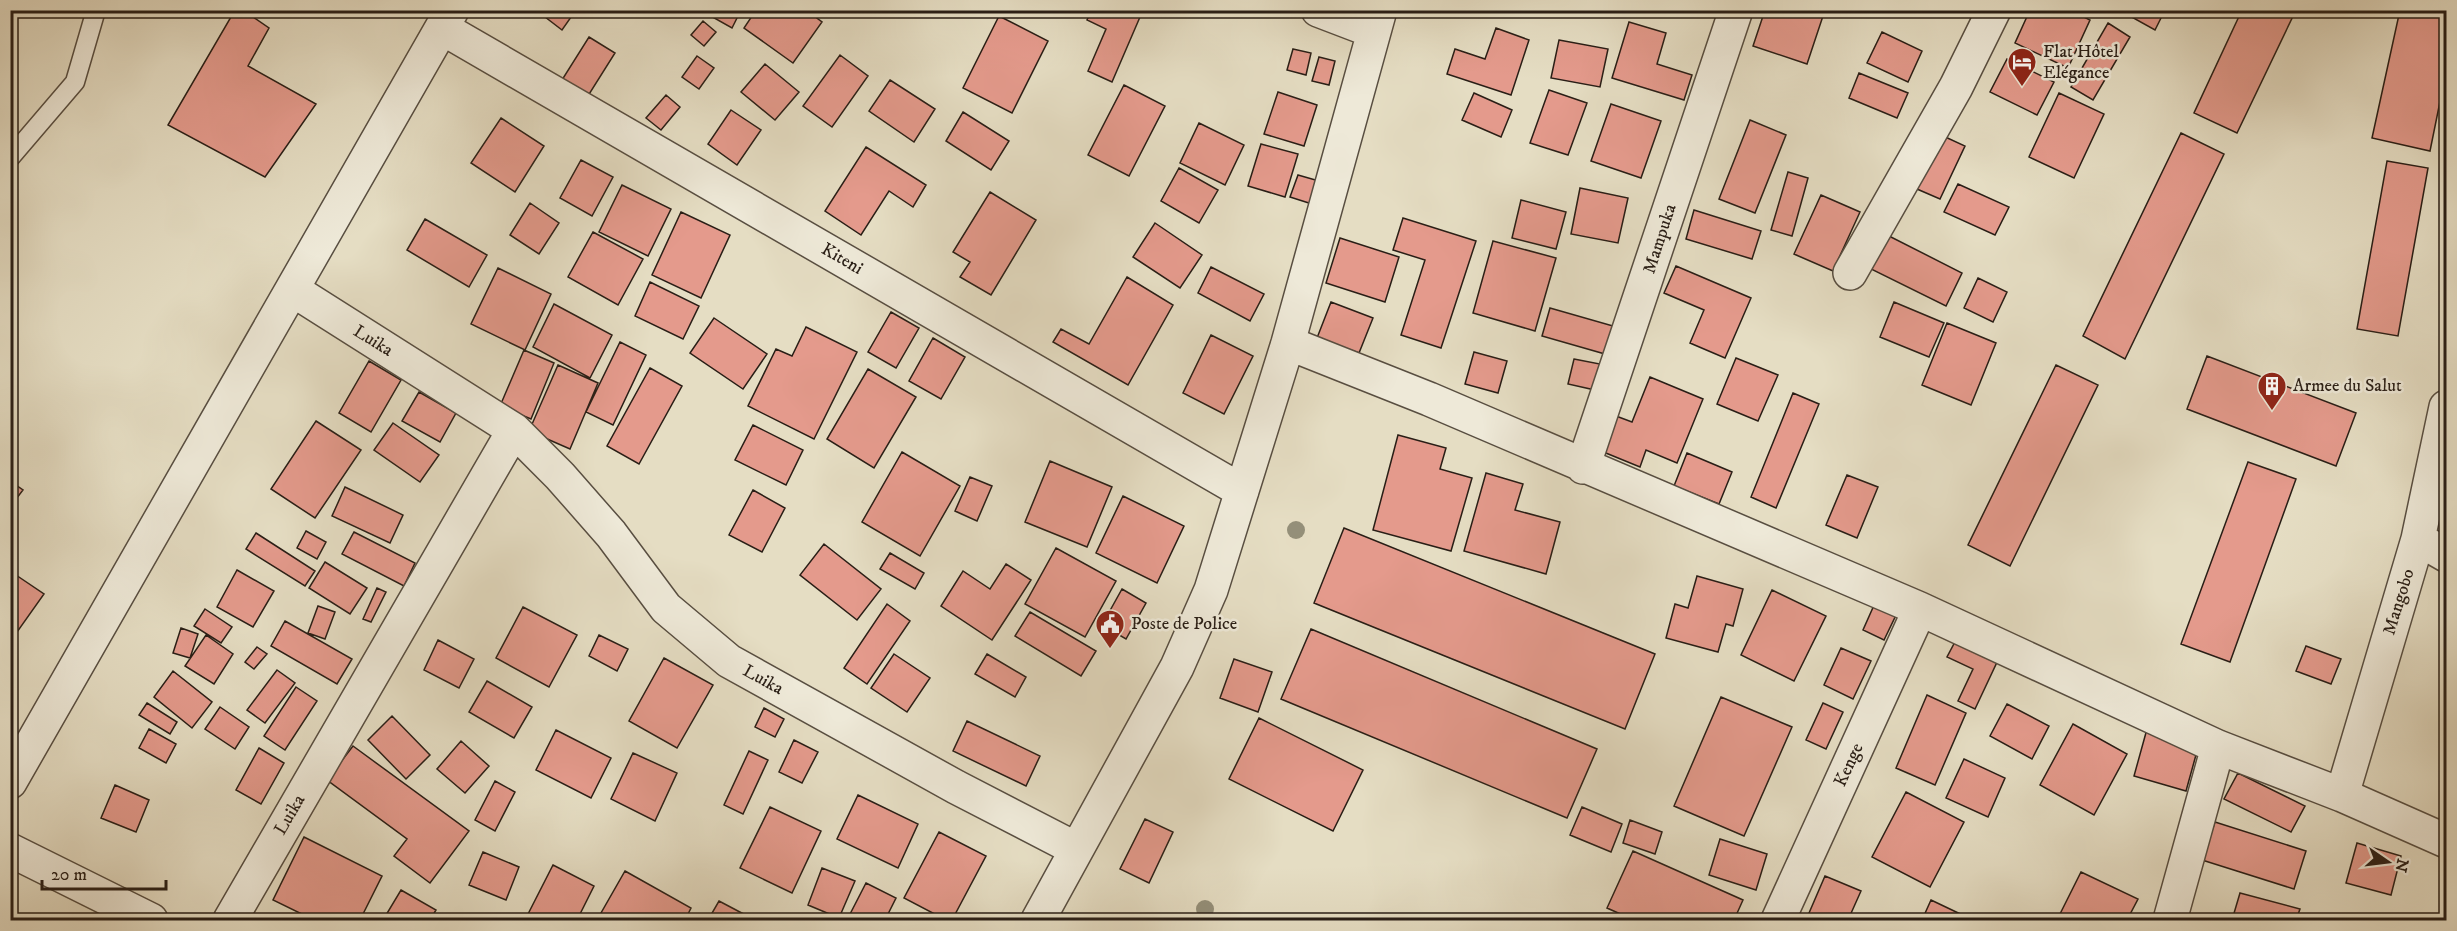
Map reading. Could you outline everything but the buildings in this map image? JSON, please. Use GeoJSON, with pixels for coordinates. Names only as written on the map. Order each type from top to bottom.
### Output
{"type":"FeatureCollection","features":[{"type":"Feature","properties":{"kind":"street"},"geometry":{"type":"LineString","coordinates":[[1038,921],[1177,667],[1211,590],[1288,343],[1377,21],[1318,10]]}},
{"type":"Feature","properties":{"kind":"street","name":"Mampuka"},"geometry":{"type":"LineString","coordinates":[[1583,467],[1736,10]]}},
{"type":"Feature","properties":{"kind":"street"},"geometry":{"type":"LineString","coordinates":[[1850,273],[1956,87],[1994,10]]}},
{"type":"Feature","properties":{"kind":"street"},"geometry":{"type":"LineString","coordinates":[[10,782],[447,19]]}},
{"type":"Feature","properties":{"kind":"street","name":"Kiteni"},"geometry":{"type":"LineString","coordinates":[[447,19],[1242,491]]}},
{"type":"Feature","properties":{"kind":"street","name":"Luika"},"geometry":{"type":"LineString","coordinates":[[293,290],[514,430],[560,476],[611,534],[666,608],[729,661],[956,787],[1076,849]]}},
{"type":"Feature","properties":{"kind":"street"},"geometry":{"type":"LineString","coordinates":[[1288,343],[1429,399],[1583,467],[1920,609],[2218,747],[2342,795],[2446,841]]}},
{"type":"Feature","properties":{"kind":"street","name":"Mangobo"},"geometry":{"type":"LineString","coordinates":[[2342,795],[2418,539],[2446,406]]}},
{"type":"Feature","properties":{"kind":"street","name":"Luika"},"geometry":{"type":"LineString","coordinates":[[230,921],[514,430]]}},
{"type":"Feature","properties":{"kind":"street"},"geometry":{"type":"LineString","coordinates":[[2418,539],[2446,555]]}},
{"type":"Feature","properties":{"kind":"street","name":"Kenge"},"geometry":{"type":"LineString","coordinates":[[1778,921],[1920,609]]}},
{"type":"Feature","properties":{"kind":"street"},"geometry":{"type":"LineString","coordinates":[[2170,921],[2218,747]]}},
{"type":"Feature","properties":{"kind":"street"},"geometry":{"type":"LineString","coordinates":[[10,850],[151,921]]}},
{"type":"Feature","properties":{"kind":"lane"},"geometry":{"type":"LineString","coordinates":[[10,158],[75,82],[96,10]]}},
{"type":"Feature","properties":{"kind":"place","name":"Flat Hôtel Elégance"},"geometry":{"type":"Point","coordinates":[2022,88]}},
{"type":"Feature","properties":{"kind":"place","name":"Armee du Salut"},"geometry":{"type":"Point","coordinates":[2272,412]}},
{"type":"Feature","properties":{"kind":"place","name":"Poste de Police"},"geometry":{"type":"Point","coordinates":[1110,650]}}]}
